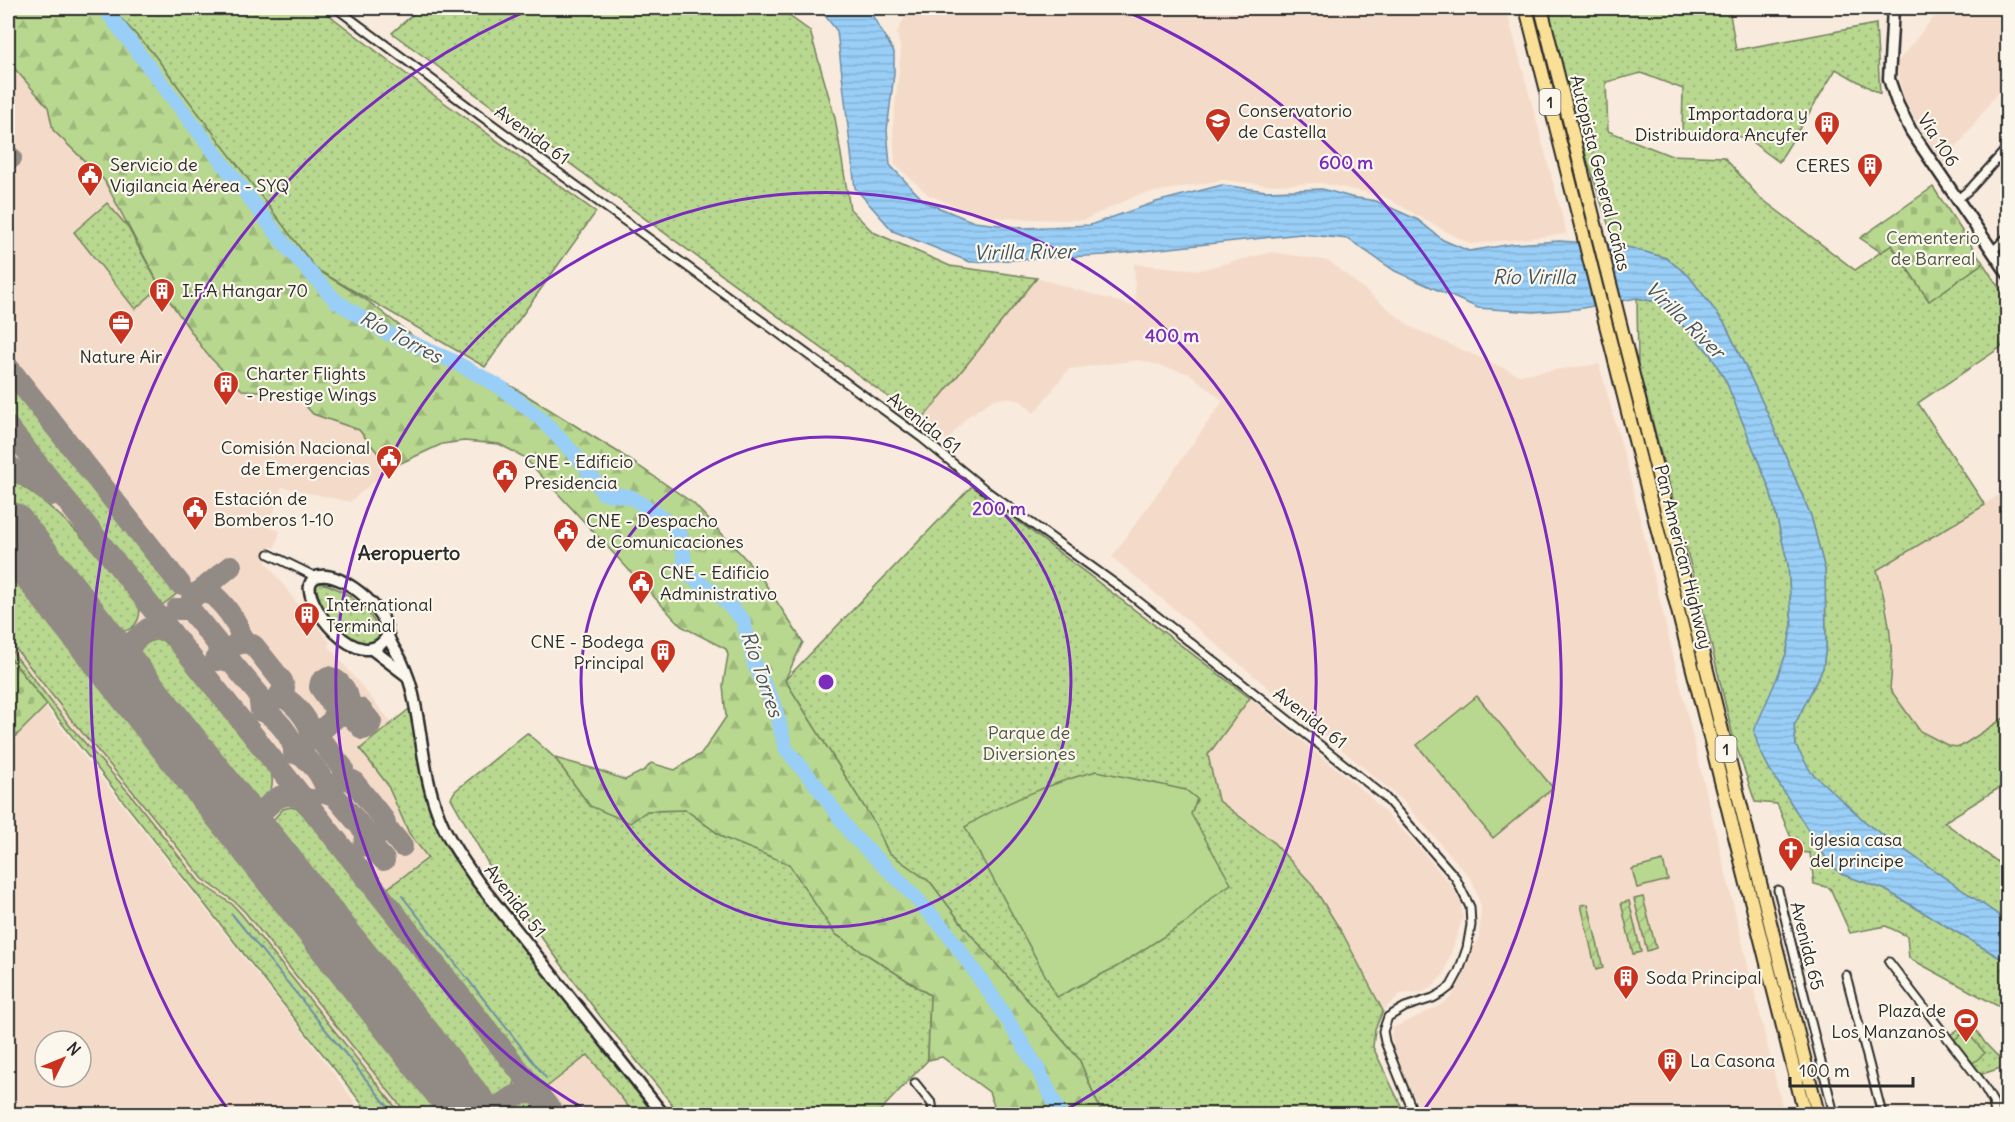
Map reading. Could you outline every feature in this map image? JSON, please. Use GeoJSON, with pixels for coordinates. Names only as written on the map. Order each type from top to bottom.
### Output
{"type":"FeatureCollection","features":[{"type":"Feature","properties":{"kind":"highway","name":"Pan American Highway"},"geometry":{"type":"LineString","coordinates":[[1526,8],[1580,194],[1622,387],[1805,1114]]}},
{"type":"Feature","properties":{"kind":"highway","name":"Autopista General Cañas"},"geometry":{"type":"LineString","coordinates":[[1541,8],[1580,194],[1635,383],[1818,1114]]}},
{"type":"Feature","properties":{"kind":"main road","name":"Vía 106"},"geometry":{"type":"LineString","coordinates":[[1893,8],[1889,79],[1898,105],[1911,131],[2007,274]]}},
{"type":"Feature","properties":{"kind":"main road","name":"Avenida 51"},"geometry":{"type":"LineString","coordinates":[[315,577],[323,575],[336,578],[359,592],[384,620],[388,635],[402,662],[413,693],[429,786],[442,827],[451,843],[478,882],[663,1114]]}},
{"type":"Feature","properties":{"kind":"main road"},"geometry":{"type":"LineString","coordinates":[[315,577],[310,582],[308,591],[311,600],[325,619],[351,645],[372,650],[407,675]]}},
{"type":"Feature","properties":{"kind":"main road"},"geometry":{"type":"LineString","coordinates":[[372,650],[388,635]]}},
{"type":"Feature","properties":{"kind":"street","name":"Avenida 61"},"geometry":{"type":"LineString","coordinates":[[336,8],[922,438],[988,492],[1137,600],[1384,796],[1455,877],[1470,907],[1471,925],[1467,948],[1451,986],[1433,998],[1405,1007],[1388,1017],[1383,1031],[1385,1042],[1414,1114]]}},
{"type":"Feature","properties":{"kind":"street"},"geometry":{"type":"LineString","coordinates":[[1958,199],[1971,188],[2007,147]]}},
{"type":"Feature","properties":{"kind":"street"},"geometry":{"type":"LineString","coordinates":[[1992,252],[2007,236]]}},
{"type":"Feature","properties":{"kind":"street","name":"Avenida 51"},"geometry":{"type":"LineString","coordinates":[[269,554],[315,577]]}},
{"type":"Feature","properties":{"kind":"street","name":"Avenida 65"},"geometry":{"type":"LineString","coordinates":[[1778,890],[1834,1114]]}},
{"type":"Feature","properties":{"kind":"street"},"geometry":{"type":"LineString","coordinates":[[1889,962],[1983,1083],[1993,1102],[1995,1114]]}},
{"type":"Feature","properties":{"kind":"street"},"geometry":{"type":"LineString","coordinates":[[1846,975],[1882,1114]]}},
{"type":"Feature","properties":{"kind":"street"},"geometry":{"type":"LineString","coordinates":[[915,1083],[932,1104],[933,1114]]}},
{"type":"Feature","properties":{"kind":"shaded area","name":"Conservatorio de Castella"},"geometry":{"type":"Polygon","coordinates":[[[909,8],[1506,8],[1567,234],[1471,244],[1383,196],[1321,183],[1267,185],[1222,180],[1138,195],[1084,220],[1017,219],[974,215],[929,195],[895,165],[893,124],[901,52],[897,33],[909,8]]]}},
{"type":"Feature","properties":{"kind":"shaded area"},"geometry":{"type":"Polygon","coordinates":[[[1941,8],[2008,8],[2007,80],[1944,164],[1922,132],[1904,99],[1896,64],[1941,8]]]}},
{"type":"Feature","properties":{"kind":"shaded area"},"geometry":{"type":"Polygon","coordinates":[[[8,61],[48,108],[53,130],[104,180],[162,290],[242,390],[294,393],[314,414],[359,430],[390,468],[350,502],[282,487],[269,527],[280,531],[275,547],[271,547],[266,562],[299,606],[320,628],[330,642],[328,645],[400,733],[431,830],[646,1114],[370,1114],[8,655],[8,61]]]}},
{"type":"Feature","properties":{"kind":"shaded area"},"geometry":{"type":"Polygon","coordinates":[[[1272,252],[1329,261],[1411,327],[1519,375],[1599,364],[1628,469],[1784,1114],[1422,1114],[1395,1054],[1391,1035],[1393,1028],[1439,1006],[1450,998],[1459,985],[1479,936],[1481,907],[1472,880],[1402,800],[1112,557],[1223,401],[1190,374],[1139,360],[1069,369],[1034,413],[1021,401],[1009,398],[994,399],[967,417],[947,441],[921,421],[1037,278],[1136,307],[1134,264],[1199,270],[1272,252]]]}},
{"type":"Feature","properties":{"kind":"shaded area"},"geometry":{"type":"Polygon","coordinates":[[[2007,490],[2007,716],[1960,747],[1949,746],[1920,731],[1889,689],[1893,665],[1889,614],[1877,570],[2007,490]]]}},
{"type":"Feature","properties":{"kind":"shaded area"},"geometry":{"type":"Polygon","coordinates":[[[1250,698],[1366,793],[1416,844],[1451,885],[1461,902],[1463,917],[1444,974],[1433,986],[1423,992],[1400,994],[1383,1011],[1343,934],[1311,883],[1272,841],[1218,800],[1208,755],[1250,698]]]}},
{"type":"Feature","properties":{"kind":"shaded area"},"geometry":{"type":"Polygon","coordinates":[[[45,707],[299,1027],[364,1114],[8,1114],[8,744],[45,707]]]}},
{"type":"Feature","properties":{"kind":"green space"},"geometry":{"type":"Polygon","coordinates":[[[8,8],[111,8],[152,52],[316,269],[368,301],[414,337],[513,387],[618,452],[693,503],[757,571],[803,642],[785,680],[875,824],[888,852],[931,883],[965,928],[1079,1059],[1102,1114],[997,1114],[989,1092],[942,1057],[928,1060],[930,995],[835,934],[789,864],[724,838],[686,810],[647,811],[630,823],[590,806],[555,758],[625,780],[645,770],[651,763],[675,770],[702,753],[726,717],[723,685],[728,655],[726,649],[681,626],[524,457],[499,444],[464,441],[442,444],[390,468],[359,430],[313,414],[294,393],[242,390],[206,353],[162,290],[104,180],[53,130],[48,107],[8,61],[8,8]]]}},
{"type":"Feature","properties":{"kind":"green space"},"geometry":{"type":"Polygon","coordinates":[[[111,8],[320,8],[431,93],[596,212],[485,367],[316,269],[152,52],[111,8]]]}},
{"type":"Feature","properties":{"kind":"green space"},"geometry":{"type":"Polygon","coordinates":[[[420,8],[778,8],[810,31],[835,118],[850,209],[873,232],[950,266],[1037,278],[921,421],[392,33],[420,8]]]}},
{"type":"Feature","properties":{"kind":"green space"},"geometry":{"type":"Polygon","coordinates":[[[1548,8],[1729,8],[1736,50],[1876,24],[1880,94],[1836,69],[1779,162],[1745,137],[1682,134],[1683,89],[1641,73],[1606,82],[1608,131],[1669,155],[1724,157],[1758,196],[1855,270],[1891,245],[1929,301],[1983,263],[2007,300],[2007,343],[1918,403],[1985,505],[1877,570],[1889,629],[1892,659],[1890,689],[1920,731],[1949,746],[1960,747],[2007,716],[2007,783],[1944,822],[2002,865],[2007,862],[2007,921],[1870,826],[1810,772],[1796,746],[1794,726],[1823,668],[1826,644],[1825,570],[1811,516],[1767,412],[1725,324],[1689,276],[1666,258],[1615,245],[1580,137],[1548,8]]]}},
{"type":"Feature","properties":{"kind":"green space","name":"Cementerio de Barreal"},"geometry":{"type":"Polygon","coordinates":[[[1933,187],[1983,263],[1929,301],[1892,245],[1881,252],[1860,238],[1933,187]]]}},
{"type":"Feature","properties":{"kind":"green space"},"geometry":{"type":"Polygon","coordinates":[[[107,203],[127,226],[160,287],[135,309],[74,232],[107,203]]]}},
{"type":"Feature","properties":{"kind":"green space"},"geometry":{"type":"Polygon","coordinates":[[[1637,298],[1657,302],[1710,354],[1726,381],[1770,490],[1788,564],[1792,626],[1786,654],[1771,696],[1758,746],[1770,770],[1826,858],[1841,874],[1884,889],[2007,962],[2007,1011],[1909,958],[1907,936],[1886,926],[1850,933],[1830,888],[1814,884],[1810,853],[1797,852],[1777,804],[1755,802],[1733,736],[1704,615],[1638,367],[1637,298]]]}},
{"type":"Feature","properties":{"kind":"green space"},"geometry":{"type":"Polygon","coordinates":[[[8,378],[179,592],[161,606],[8,412],[8,378]]]}},
{"type":"Feature","properties":{"kind":"green space"},"geometry":{"type":"Polygon","coordinates":[[[8,477],[47,504],[64,519],[110,569],[139,606],[139,617],[135,625],[127,630],[117,631],[106,622],[8,498],[8,477]]]}},
{"type":"Feature","properties":{"kind":"green space","name":"Parque de Diversiones"},"geometry":{"type":"Polygon","coordinates":[[[972,486],[1250,698],[1208,755],[1218,800],[1272,841],[1311,883],[1343,934],[1383,1011],[1375,1029],[1373,1047],[1405,1114],[1102,1114],[1079,1059],[965,928],[931,883],[888,852],[875,824],[785,680],[972,486]]]}},
{"type":"Feature","properties":{"kind":"green space"},"geometry":{"type":"Polygon","coordinates":[[[8,556],[450,1114],[407,1114],[245,912],[203,879],[74,723],[8,639],[8,556]]]}},
{"type":"Feature","properties":{"kind":"green space"},"geometry":{"type":"Polygon","coordinates":[[[321,583],[339,590],[365,610],[372,618],[380,636],[375,643],[355,640],[337,626],[323,607],[314,588],[321,583]]]}},
{"type":"Feature","properties":{"kind":"green space"},"geometry":{"type":"Polygon","coordinates":[[[154,640],[162,640],[169,646],[271,773],[272,786],[268,793],[258,801],[241,794],[140,667],[140,650],[145,644],[154,640]]]}},
{"type":"Feature","properties":{"kind":"green space"},"geometry":{"type":"Polygon","coordinates":[[[8,646],[70,726],[131,795],[199,882],[232,904],[242,915],[401,1114],[370,1114],[8,655],[8,646]]]}},
{"type":"Feature","properties":{"kind":"green space"},"geometry":{"type":"Polygon","coordinates":[[[8,655],[47,705],[8,744],[8,655]]]}},
{"type":"Feature","properties":{"kind":"green space"},"geometry":{"type":"Polygon","coordinates":[[[1477,696],[1553,788],[1493,838],[1417,745],[1477,696]]]}},
{"type":"Feature","properties":{"kind":"green space"},"geometry":{"type":"Polygon","coordinates":[[[409,709],[430,809],[448,846],[490,905],[654,1114],[634,1114],[588,1055],[544,1089],[384,891],[428,858],[409,833],[387,784],[360,749],[409,709]]]}},
{"type":"Feature","properties":{"kind":"green space"},"geometry":{"type":"Polygon","coordinates":[[[527,733],[555,758],[590,806],[647,811],[686,810],[724,838],[790,864],[835,934],[930,995],[928,1060],[877,1114],[680,1114],[600,1016],[494,874],[451,798],[455,791],[527,733]]]}},
{"type":"Feature","properties":{"kind":"green space"},"geometry":{"type":"Polygon","coordinates":[[[1097,771],[1186,790],[1197,799],[1191,814],[1231,884],[1211,898],[1188,921],[1118,966],[1057,997],[965,827],[1029,794],[1097,771]]]}},
{"type":"Feature","properties":{"kind":"green space"},"geometry":{"type":"Polygon","coordinates":[[[291,807],[306,814],[516,1077],[511,1090],[504,1097],[490,1103],[484,1100],[275,836],[272,821],[283,809],[291,807]]]}},
{"type":"Feature","properties":{"kind":"green space"},"geometry":{"type":"Polygon","coordinates":[[[1663,861],[1668,880],[1637,888],[1632,869],[1663,861]]]}},
{"type":"Feature","properties":{"kind":"green space"},"geometry":{"type":"Polygon","coordinates":[[[1643,897],[1656,948],[1647,951],[1634,899],[1643,897]]]}},
{"type":"Feature","properties":{"kind":"green space"},"geometry":{"type":"Polygon","coordinates":[[[1629,901],[1641,952],[1633,954],[1621,903],[1629,901]]]}},
{"type":"Feature","properties":{"kind":"green space"},"geometry":{"type":"Polygon","coordinates":[[[1588,904],[1603,968],[1596,970],[1581,905],[1588,904]]]}},
{"type":"Feature","properties":{"kind":"green space"},"geometry":{"type":"Polygon","coordinates":[[[1970,1021],[1985,1043],[2007,1066],[1979,1075],[1949,1036],[1970,1021]]]}},
{"type":"Feature","properties":{"kind":"green space"},"geometry":{"type":"Polygon","coordinates":[[[1966,1031],[1985,1053],[1973,1063],[1954,1040],[1966,1031]]]}},
{"type":"Feature","properties":{"kind":"green space"},"geometry":{"type":"Polygon","coordinates":[[[522,1099],[533,1100],[545,1114],[502,1114],[522,1099]]]}},
{"type":"Feature","properties":{"kind":"water"},"geometry":{"type":"Polygon","coordinates":[[[819,8],[868,8],[894,52],[894,74],[887,130],[890,165],[925,202],[974,222],[1025,228],[1090,225],[1156,202],[1222,185],[1266,191],[1322,189],[1376,201],[1418,220],[1443,240],[1469,251],[1513,244],[1559,241],[1604,244],[1631,248],[1666,258],[1689,276],[1725,324],[1767,412],[1811,516],[1825,570],[1826,644],[1823,668],[1794,726],[1796,746],[1811,772],[1870,826],[2007,921],[2007,962],[1884,889],[1841,874],[1826,858],[1770,770],[1758,746],[1754,731],[1786,654],[1792,626],[1788,564],[1770,490],[1726,381],[1710,354],[1657,302],[1637,298],[1577,309],[1533,312],[1478,308],[1395,271],[1348,239],[1301,234],[1105,255],[970,262],[893,231],[855,188],[837,31],[819,8]]]}},
{"type":"Feature","properties":{"kind":"waterway","name":"Río Torres"},"geometry":{"type":"LineString","coordinates":[[104,8],[286,246],[336,301],[383,331],[455,362],[500,387],[538,416],[582,462],[603,493],[631,497],[664,519],[681,536],[686,574],[720,596],[743,620],[755,666],[774,704],[786,749],[817,786],[852,835],[901,882],[946,931],[995,1000],[1038,1069],[1060,1114]]}},
{"type":"Feature","properties":{"kind":"waterway"},"geometry":{"type":"LineString","coordinates":[[402,896],[546,1078]]}},
{"type":"Feature","properties":{"kind":"waterway"},"geometry":{"type":"LineString","coordinates":[[232,914],[394,1114]]}},
{"type":"Feature","properties":{"kind":"taxiway"},"geometry":{"type":"LineString","coordinates":[[8,367],[180,584]]}},
{"type":"Feature","properties":{"kind":"taxiway"},"geometry":{"type":"LineString","coordinates":[[8,427],[554,1114]]}},
{"type":"Feature","properties":{"kind":"taxiway"},"geometry":{"type":"LineString","coordinates":[[8,466],[30,478],[51,495]]}},
{"type":"Feature","properties":{"kind":"taxiway"},"geometry":{"type":"LineString","coordinates":[[192,598],[231,566]]}},
{"type":"Feature","properties":{"kind":"taxiway"},"geometry":{"type":"LineString","coordinates":[[197,593],[212,594],[229,612],[238,627],[240,638],[226,652]]}},
{"type":"Feature","properties":{"kind":"taxiway"},"geometry":{"type":"LineString","coordinates":[[177,609],[187,609],[192,612],[217,643],[219,651],[216,660],[224,659],[232,663],[259,695],[261,711],[272,717],[283,728],[292,742],[294,753],[299,754],[315,768],[323,781],[325,792],[334,795],[363,829],[367,835],[364,845],[372,847],[384,860]]}},
{"type":"Feature","properties":{"kind":"taxiway"},"geometry":{"type":"LineString","coordinates":[[101,646],[116,649],[127,646],[148,629],[160,628],[171,632]]}},
{"type":"Feature","properties":{"kind":"taxiway"},"geometry":{"type":"LineString","coordinates":[[237,644],[247,642],[254,646],[282,681],[284,688],[278,698],[283,697],[298,709],[310,727],[311,738],[321,741],[343,768],[343,778],[353,781],[384,820],[385,824],[381,831],[392,834],[402,846]]}},
{"type":"Feature","properties":{"kind":"taxiway"},"geometry":{"type":"LineString","coordinates":[[121,672],[119,659],[123,649]]}},
{"type":"Feature","properties":{"kind":"taxiway"},"geometry":{"type":"LineString","coordinates":[[304,745],[348,707],[347,693],[337,681],[328,677],[321,682],[320,687],[334,707],[335,718]]}},
{"type":"Feature","properties":{"kind":"taxiway"},"geometry":{"type":"LineString","coordinates":[[339,715],[349,714],[363,729],[369,727],[371,722],[360,709],[348,707]]}},
{"type":"Feature","properties":{"kind":"taxiway"},"geometry":{"type":"LineString","coordinates":[[234,814],[253,816],[279,797],[287,795],[311,800]]}},
{"type":"Feature","properties":{"kind":"taxiway"},"geometry":{"type":"LineString","coordinates":[[253,838],[252,827],[256,815]]}},
{"type":"Feature","properties":{"kind":"taxiway"},"geometry":{"type":"LineString","coordinates":[[467,1107],[479,1111],[488,1110],[516,1096],[526,1093],[538,1094]]}},
{"type":"Feature","properties":{"kind":"runway"},"geometry":{"type":"LineString","coordinates":[[8,529],[473,1114]]}},
{"type":"Feature","properties":{"kind":"place","name":"Conservatorio de Castella"},"geometry":{"type":"Point","coordinates":[1218,144]}},
{"type":"Feature","properties":{"kind":"place","name":"Importadora y Distribuidora Ancyfer"},"geometry":{"type":"Point","coordinates":[1827,147]}},
{"type":"Feature","properties":{"kind":"place","name":"CERES"},"geometry":{"type":"Point","coordinates":[1870,189]}},
{"type":"Feature","properties":{"kind":"place","name":"Servicio de Vigilancia Aérea - SYQ"},"geometry":{"type":"Point","coordinates":[90,198]}},
{"type":"Feature","properties":{"kind":"place","name":"I.F.A Hangar 70"},"geometry":{"type":"Point","coordinates":[162,314]}},
{"type":"Feature","properties":{"kind":"place","name":"Nature Air"},"geometry":{"type":"Point","coordinates":[121,346]}},
{"type":"Feature","properties":{"kind":"place","name":"Charter Flights - Prestige Wings"},"geometry":{"type":"Point","coordinates":[226,407]}},
{"type":"Feature","properties":{"kind":"place","name":"Comisión Nacional de Emergencias"},"geometry":{"type":"Point","coordinates":[389,481]}},
{"type":"Feature","properties":{"kind":"place","name":"CNE - Edificio Presidencia"},"geometry":{"type":"Point","coordinates":[505,495]}},
{"type":"Feature","properties":{"kind":"place","name":"Estación de Bomberos 1-10"},"geometry":{"type":"Point","coordinates":[195,532]}},
{"type":"Feature","properties":{"kind":"place","name":"CNE - Despacho de Comunicaciones"},"geometry":{"type":"Point","coordinates":[566,554]}},
{"type":"Feature","properties":{"kind":"place","name":"CNE - Edificio Administrativo"},"geometry":{"type":"Point","coordinates":[641,606]}},
{"type":"Feature","properties":{"kind":"place","name":"International Terminal"},"geometry":{"type":"Point","coordinates":[307,638]}},
{"type":"Feature","properties":{"kind":"place","name":"CNE - Bodega Principal"},"geometry":{"type":"Point","coordinates":[663,675]}},
{"type":"Feature","properties":{"kind":"place","name":"iglesia casa del principe"},"geometry":{"type":"Point","coordinates":[1791,873]}},
{"type":"Feature","properties":{"kind":"place","name":"Soda Principal"},"geometry":{"type":"Point","coordinates":[1626,1001]}},
{"type":"Feature","properties":{"kind":"place","name":"Plaza de Los Manzanos"},"geometry":{"type":"Point","coordinates":[1966,1044]}},
{"type":"Feature","properties":{"kind":"place","name":"La Casona"},"geometry":{"type":"Point","coordinates":[1670,1084]}},
{"type":"Feature","properties":{"kind":"district","name":"Aeropuerto"},"geometry":{"type":"Point","coordinates":[409,553]}},
{"type":"Feature","properties":{"kind":"water label","name":"Virilla River"},"geometry":{"type":"Point","coordinates":[1024,252]}},
{"type":"Feature","properties":{"kind":"water label","name":"Río Virilla"},"geometry":{"type":"Point","coordinates":[1534,277]}},
{"type":"Feature","properties":{"kind":"water label","name":"Virilla River"},"geometry":{"type":"Point","coordinates":[1685,320]}}]}
